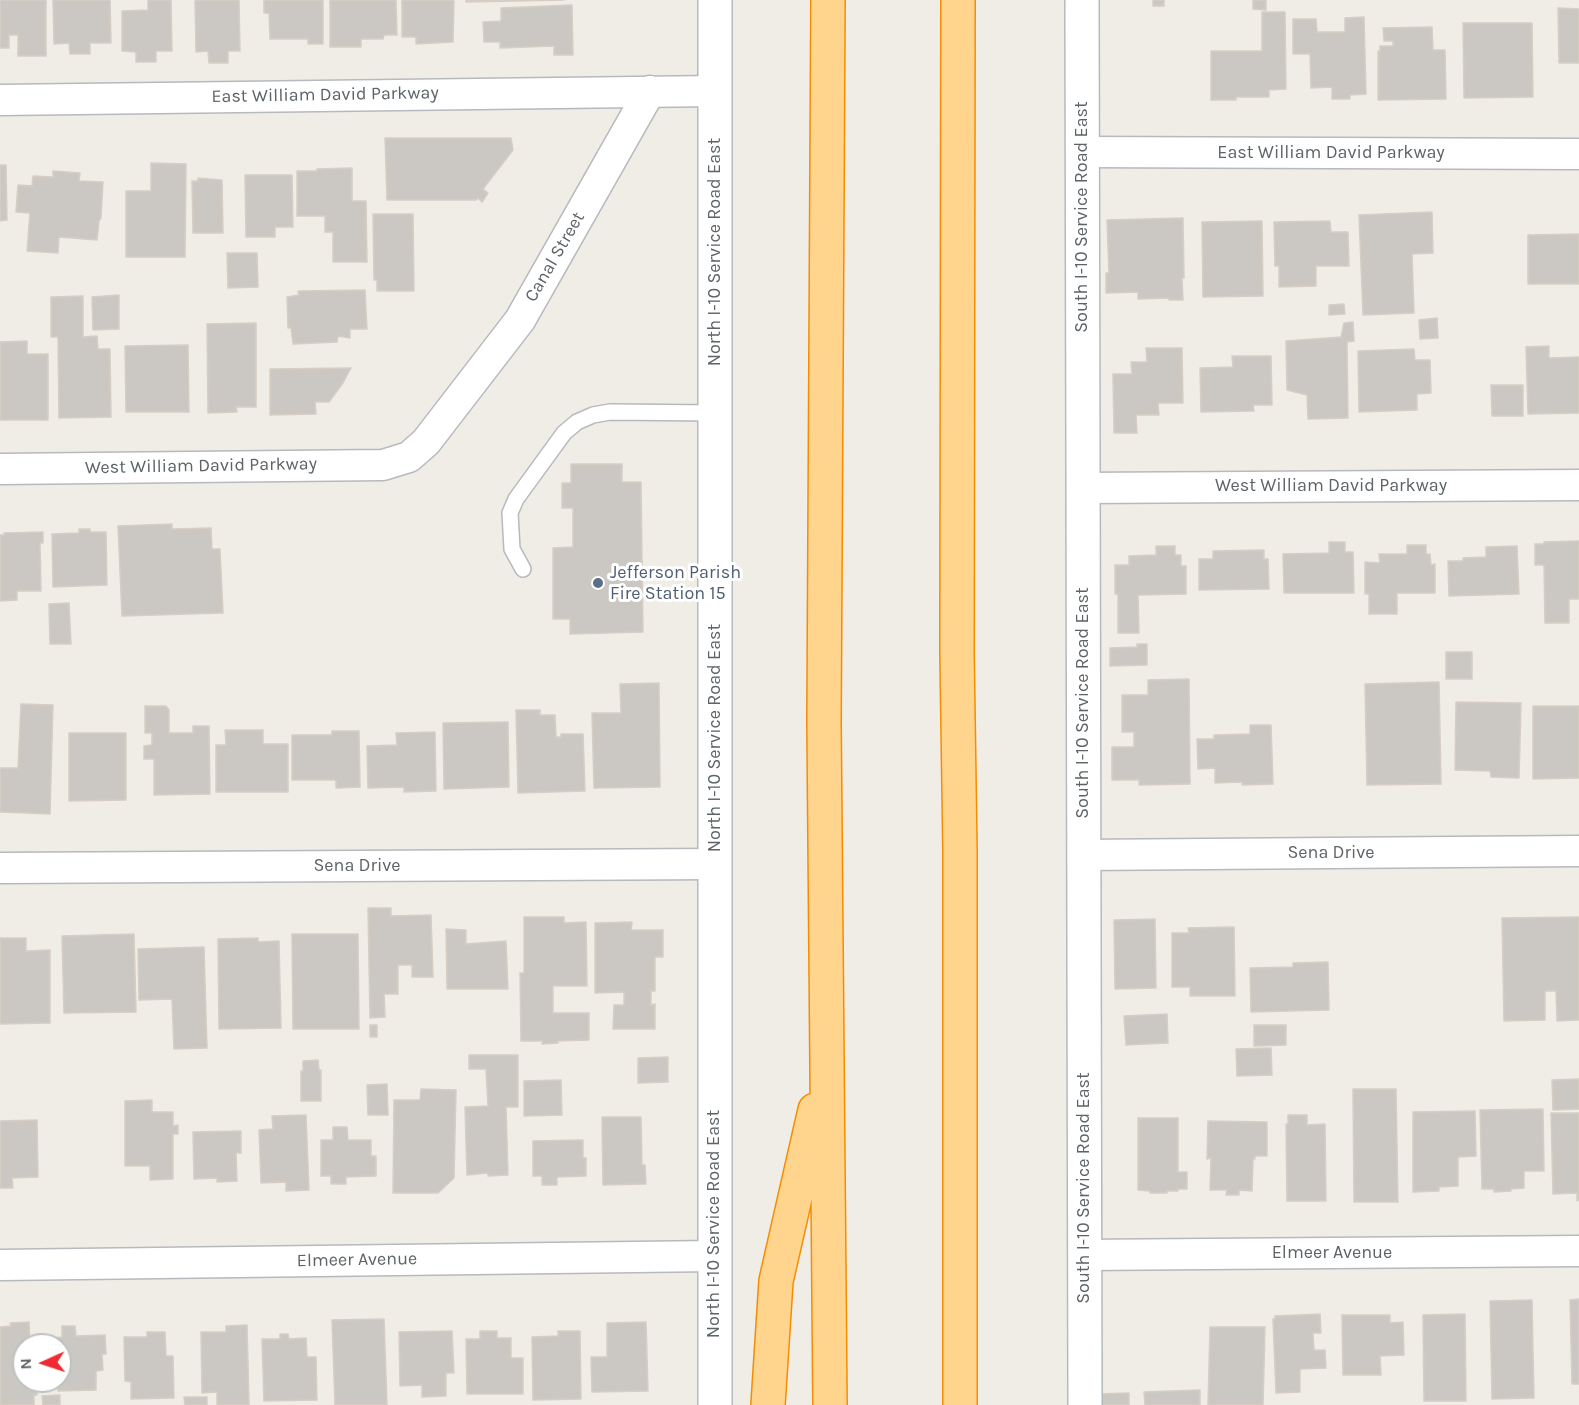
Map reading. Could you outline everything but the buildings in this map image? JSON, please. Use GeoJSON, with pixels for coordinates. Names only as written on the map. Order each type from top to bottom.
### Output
{"type":"FeatureCollection","features":[{"type":"Feature","properties":{"kind":"highway"},"geometry":{"type":"LineString","coordinates":[[828,0],[824,723],[830,1405]]}},
{"type":"Feature","properties":{"kind":"highway"},"geometry":{"type":"LineString","coordinates":[[958,0],[957,652],[960,851],[960,1405]]}},
{"type":"Feature","properties":{"kind":"highway"},"geometry":{"type":"LineString","coordinates":[[768,1405],[776,1281],[827,1056]]}},
{"type":"Feature","properties":{"kind":"street","name":"North I-10 Service Road East"},"geometry":{"type":"LineString","coordinates":[[715,0],[715,1405]]}},
{"type":"Feature","properties":{"kind":"street","name":"South I-10 Service Road East"},"geometry":{"type":"LineString","coordinates":[[1082,0],[1085,1405]]}},
{"type":"Feature","properties":{"kind":"street"},"geometry":{"type":"LineString","coordinates":[[650,91],[716,91]]}},
{"type":"Feature","properties":{"kind":"street","name":"East William David Parkway"},"geometry":{"type":"LineString","coordinates":[[0,100],[650,91]]}},
{"type":"Feature","properties":{"kind":"street","name":"Canal Street"},"geometry":{"type":"LineString","coordinates":[[401,460],[409,457],[426,442],[520,320],[650,91]]}},
{"type":"Feature","properties":{"kind":"street","name":"East William David Parkway"},"geometry":{"type":"LineString","coordinates":[[1083,152],[1579,154]]}},
{"type":"Feature","properties":{"kind":"street","name":"West William David Parkway"},"geometry":{"type":"LineString","coordinates":[[0,469],[383,465],[401,460]]}},
{"type":"Feature","properties":{"kind":"street","name":"West William David Parkway"},"geometry":{"type":"LineString","coordinates":[[1082,488],[1579,485]]}},
{"type":"Feature","properties":{"kind":"street","name":"Sena Drive"},"geometry":{"type":"LineString","coordinates":[[1083,855],[1579,851]]}},
{"type":"Feature","properties":{"kind":"street","name":"Sena Drive"},"geometry":{"type":"LineString","coordinates":[[0,868],[715,864]]}},
{"type":"Feature","properties":{"kind":"street","name":"Elmeer Avenue"},"geometry":{"type":"LineString","coordinates":[[1084,1255],[1579,1251]]}},
{"type":"Feature","properties":{"kind":"street","name":"Elmeer Avenue"},"geometry":{"type":"LineString","coordinates":[[0,1265],[714,1256]]}},
{"type":"Feature","properties":{"kind":"lane"},"geometry":{"type":"LineString","coordinates":[[522,569],[512,549],[510,513],[516,500],[564,434],[577,422],[593,415],[610,412],[715,413]]}},
{"type":"Feature","properties":{"kind":"place","name":"Jefferson Parish Fire Station 15"},"geometry":{"type":"Point","coordinates":[598,583]}}]}
